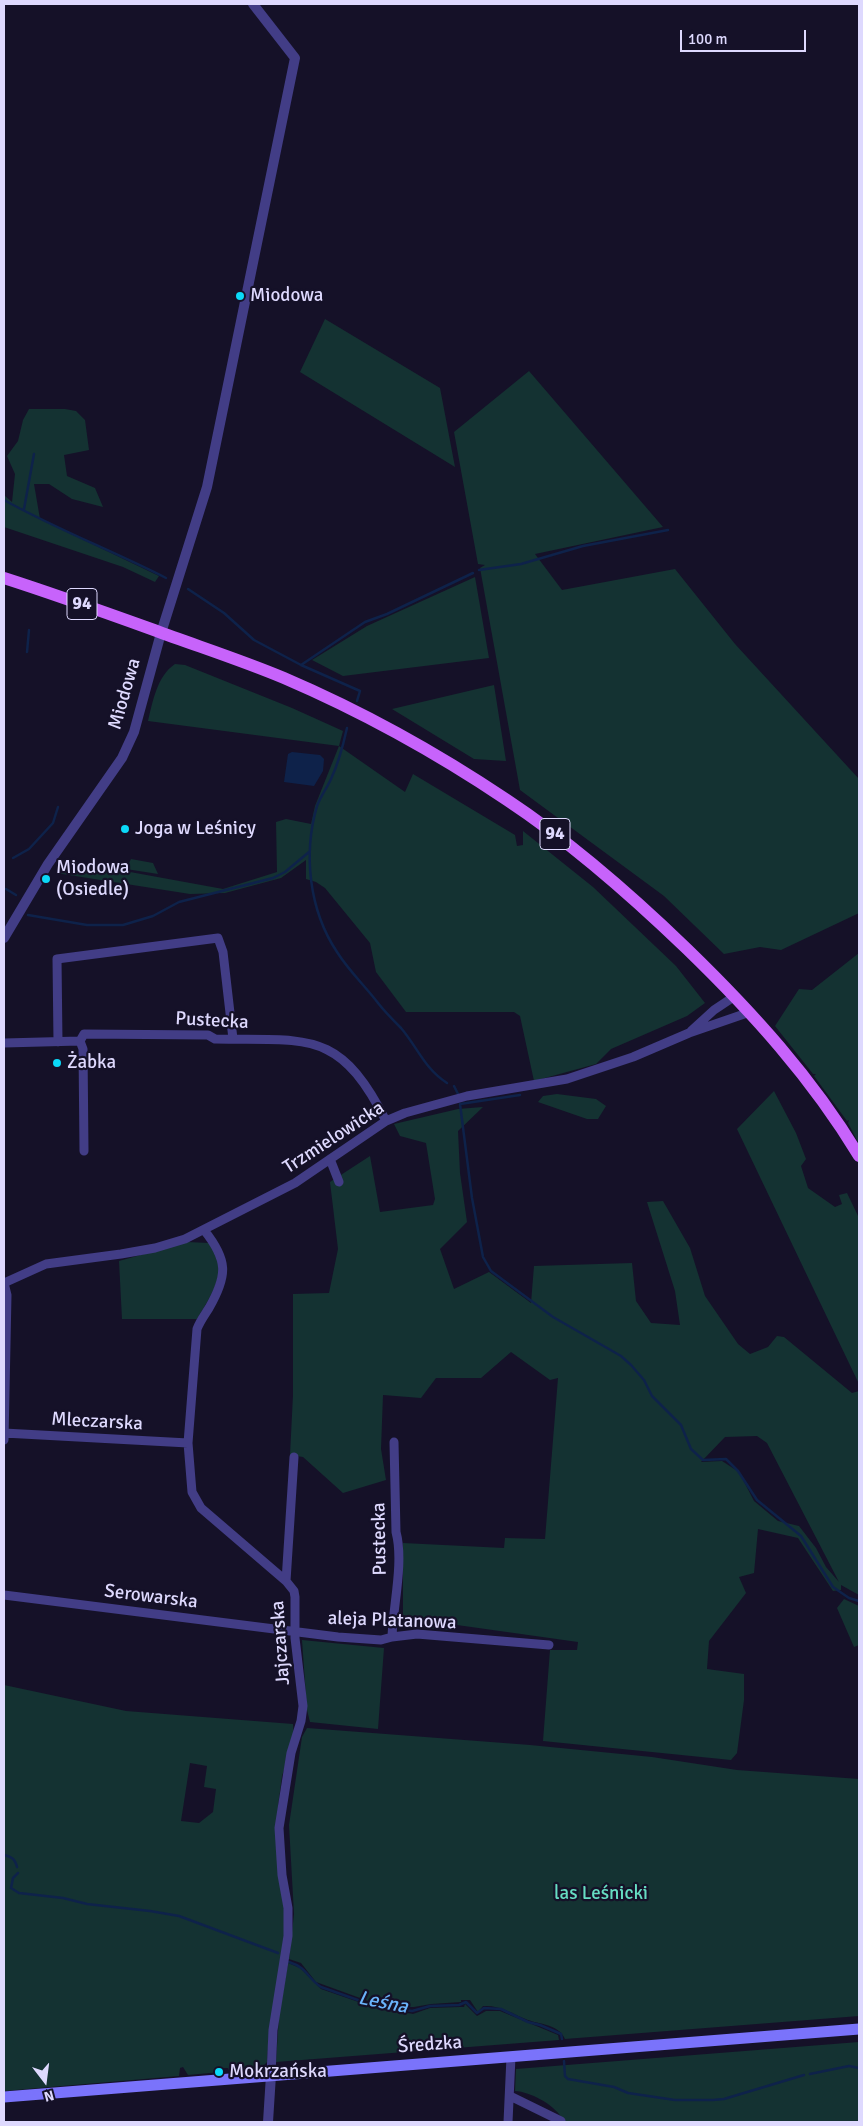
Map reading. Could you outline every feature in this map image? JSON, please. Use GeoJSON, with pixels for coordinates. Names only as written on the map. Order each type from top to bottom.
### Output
{"type":"FeatureCollection","features":[{"type":"Feature","properties":{"kind":"main road","name":"94"},"geometry":{"type":"LineString","coordinates":[[4,578],[227,656],[303,687],[430,751],[507,800],[558,836],[623,890],[735,996],[816,1091],[859,1156]]}},
{"type":"Feature","properties":{"kind":"main road","name":"Średzka"},"geometry":{"type":"LineString","coordinates":[[4,2097],[859,2029]]}},
{"type":"Feature","properties":{"kind":"street","name":"Miodowa"},"geometry":{"type":"LineString","coordinates":[[4,938],[48,864],[122,758],[134,732],[161,632],[207,487],[295,58],[253,4]]}},
{"type":"Feature","properties":{"kind":"street"},"geometry":{"type":"LineString","coordinates":[[58,1042],[57,959],[218,938],[223,952],[233,1039]]}},
{"type":"Feature","properties":{"kind":"street","name":"Trzmielowicka"},"geometry":{"type":"LineString","coordinates":[[689,1033],[714,1010],[735,996]]}},
{"type":"Feature","properties":{"kind":"street","name":"Trzmielowicka"},"geometry":{"type":"LineString","coordinates":[[4,1283],[46,1264],[155,1248],[185,1239],[295,1183],[386,1121],[405,1113],[467,1096],[567,1079],[625,1060],[689,1033],[750,1012]]}},
{"type":"Feature","properties":{"kind":"street","name":"Pustecka"},"geometry":{"type":"LineString","coordinates":[[4,1043],[80,1041],[84,1034],[208,1034],[215,1039],[294,1040],[317,1044],[345,1061],[357,1073],[386,1121]]}},
{"type":"Feature","properties":{"kind":"street"},"geometry":{"type":"LineString","coordinates":[[80,1041],[83,1048],[84,1151]]}},
{"type":"Feature","properties":{"kind":"street"},"geometry":{"type":"LineString","coordinates":[[330,1159],[339,1182]]}},
{"type":"Feature","properties":{"kind":"street","name":"Jajczarska"},"geometry":{"type":"LineString","coordinates":[[204,1230],[221,1255],[223,1275],[218,1291],[200,1320],[198,1329],[188,1443],[192,1492],[195,1501],[201,1508],[286,1581],[294,1591],[295,1597],[295,1632],[303,1706],[301,1722],[289,1762],[279,1828],[282,1875],[288,1908],[288,1936],[273,2030],[271,2075]]}},
{"type":"Feature","properties":{"kind":"street"},"geometry":{"type":"LineString","coordinates":[[4,1283],[6,1295],[4,1440]]}},
{"type":"Feature","properties":{"kind":"street","name":"Mleczarska"},"geometry":{"type":"LineString","coordinates":[[4,1433],[188,1443]]}},
{"type":"Feature","properties":{"kind":"street","name":"Pustecka"},"geometry":{"type":"LineString","coordinates":[[392,1637],[398,1540],[396,1532],[394,1442]]}},
{"type":"Feature","properties":{"kind":"street"},"geometry":{"type":"LineString","coordinates":[[286,1581],[294,1457]]}},
{"type":"Feature","properties":{"kind":"street","name":"Serowarska"},"geometry":{"type":"LineString","coordinates":[[4,1595],[295,1632]]}},
{"type":"Feature","properties":{"kind":"street","name":"aleja Platanowa"},"geometry":{"type":"LineString","coordinates":[[295,1632],[381,1640],[417,1634],[549,1645]]}},
{"type":"Feature","properties":{"kind":"street"},"geometry":{"type":"LineString","coordinates":[[508,2122],[511,2057]]}},
{"type":"Feature","properties":{"kind":"street"},"geometry":{"type":"LineString","coordinates":[[268,2122],[271,2075]]}},
{"type":"Feature","properties":{"kind":"street"},"geometry":{"type":"LineString","coordinates":[[510,2096],[561,2121]]}},
{"type":"Feature","properties":{"kind":"green space"},"geometry":{"type":"Polygon","coordinates":[[[325,319],[440,388],[455,467],[300,372],[325,319]]]}},
{"type":"Feature","properties":{"kind":"green space"},"geometry":{"type":"Polygon","coordinates":[[[529,371],[663,527],[535,554],[562,590],[675,569],[735,644],[859,779],[859,913],[781,950],[760,947],[724,954],[664,896],[520,790],[480,568],[485,565],[478,564],[454,432],[529,371]]]}},
{"type":"Feature","properties":{"kind":"green space"},"geometry":{"type":"Polygon","coordinates":[[[29,409],[65,409],[76,411],[85,420],[89,450],[64,455],[67,476],[95,488],[103,507],[72,499],[49,484],[34,484],[40,519],[159,576],[155,582],[123,567],[4,527],[4,495],[12,502],[15,474],[7,456],[18,441],[23,420],[29,409]]]}},
{"type":"Feature","properties":{"kind":"green space"},"geometry":{"type":"Polygon","coordinates":[[[475,577],[489,658],[343,676],[312,660],[367,626],[475,577]]]}},
{"type":"Feature","properties":{"kind":"green space"},"geometry":{"type":"Polygon","coordinates":[[[175,664],[185,665],[292,708],[343,731],[339,746],[148,721],[160,682],[175,664]]]}},
{"type":"Feature","properties":{"kind":"green space"},"geometry":{"type":"Polygon","coordinates":[[[494,685],[506,761],[474,759],[392,709],[494,685]]]}},
{"type":"Feature","properties":{"kind":"green space"},"geometry":{"type":"Polygon","coordinates":[[[339,746],[405,792],[413,774],[515,835],[517,846],[523,845],[523,831],[593,887],[676,966],[705,1003],[687,1016],[611,1049],[596,1064],[534,1081],[520,1016],[514,1012],[406,1012],[376,972],[370,943],[325,888],[316,882],[306,879],[306,860],[281,878],[225,893],[190,894],[56,873],[70,861],[223,889],[277,872],[276,822],[286,819],[311,824],[315,806],[339,746]]]}},
{"type":"Feature","properties":{"kind":"green space"},"geometry":{"type":"Polygon","coordinates":[[[131,859],[153,863],[158,874],[126,869],[131,859]]]}},
{"type":"Feature","properties":{"kind":"green space"},"geometry":{"type":"Polygon","coordinates":[[[859,953],[859,1144],[848,1123],[849,1120],[847,1121],[814,1076],[816,1074],[813,1074],[775,1026],[799,989],[812,990],[859,953]]]}},
{"type":"Feature","properties":{"kind":"green space"},"geometry":{"type":"Polygon","coordinates":[[[774,1091],[796,1133],[806,1159],[801,1166],[808,1188],[835,1207],[842,1204],[839,1195],[847,1193],[859,1218],[859,1384],[737,1129],[774,1091]]]}},
{"type":"Feature","properties":{"kind":"green space"},"geometry":{"type":"Polygon","coordinates":[[[557,1094],[596,1099],[606,1106],[598,1119],[587,1119],[538,1102],[543,1096],[557,1094]]]}},
{"type":"Feature","properties":{"kind":"green space"},"geometry":{"type":"Polygon","coordinates":[[[483,1107],[458,1131],[460,1173],[467,1222],[440,1249],[454,1289],[489,1272],[531,1303],[534,1266],[632,1263],[636,1301],[651,1323],[680,1325],[675,1291],[647,1202],[663,1201],[690,1248],[705,1296],[738,1344],[750,1354],[768,1347],[777,1336],[784,1337],[852,1393],[859,1391],[859,1595],[841,1585],[841,1590],[833,1591],[798,1538],[758,1529],[754,1573],[739,1577],[746,1593],[709,1641],[707,1669],[744,1674],[744,1700],[737,1753],[731,1760],[543,1741],[550,1650],[577,1650],[578,1642],[450,1624],[449,1630],[411,1627],[403,1618],[403,1543],[504,1548],[505,1538],[545,1539],[558,1378],[550,1380],[511,1352],[481,1378],[436,1378],[421,1398],[383,1395],[381,1449],[386,1480],[343,1493],[303,1457],[290,1455],[293,1395],[293,1294],[329,1293],[338,1249],[330,1182],[370,1156],[380,1212],[433,1205],[435,1199],[426,1143],[400,1136],[394,1124],[458,1109],[483,1107]],[[757,1436],[725,1437],[701,1462],[722,1461],[739,1472],[754,1501],[778,1521],[799,1526],[816,1548],[826,1567],[839,1582],[767,1443],[757,1436]]]}},
{"type":"Feature","properties":{"kind":"green space"},"geometry":{"type":"Polygon","coordinates":[[[187,1242],[209,1243],[216,1253],[219,1265],[219,1273],[214,1289],[197,1319],[122,1319],[119,1261],[187,1242]]]}},
{"type":"Feature","properties":{"kind":"green space"},"geometry":{"type":"Polygon","coordinates":[[[844,1599],[859,1606],[859,1645],[854,1647],[837,1608],[844,1599]]]}},
{"type":"Feature","properties":{"kind":"green space"},"geometry":{"type":"Polygon","coordinates":[[[302,1640],[384,1648],[378,1729],[310,1722],[307,1710],[302,1640]]]}},
{"type":"Feature","properties":{"kind":"green space"},"geometry":{"type":"Polygon","coordinates":[[[4,1685],[126,1711],[293,1724],[294,1739],[282,1776],[278,1806],[287,1909],[286,1936],[269,2035],[267,2062],[262,2067],[229,2071],[228,2068],[221,2068],[221,2072],[188,2075],[183,2067],[180,2068],[179,2076],[4,2091],[4,1685]],[[190,1763],[181,1821],[199,1823],[213,1812],[216,1789],[204,1787],[207,1766],[190,1763]]]}},
{"type":"Feature","properties":{"kind":"green space","name":"las Leśnicki"},"geometry":{"type":"Polygon","coordinates":[[[307,1728],[530,1745],[652,1757],[737,1770],[859,1779],[859,2016],[565,2039],[554,2028],[528,2020],[501,2008],[483,2006],[478,2012],[470,2000],[400,2007],[371,2002],[316,1982],[301,1963],[289,1959],[294,1914],[289,1825],[302,1737],[307,1728]]]}},
{"type":"Feature","properties":{"kind":"green space"},"geometry":{"type":"Polygon","coordinates":[[[288,1963],[300,1968],[321,1989],[370,2006],[413,2014],[430,2008],[464,2007],[465,2004],[477,2016],[486,2011],[500,2011],[558,2035],[559,2040],[276,2062],[279,2016],[288,1963]]]}},
{"type":"Feature","properties":{"kind":"green space"},"geometry":{"type":"Polygon","coordinates":[[[859,2042],[859,2122],[562,2122],[562,2118],[558,2113],[541,2100],[515,2091],[516,2069],[859,2042]]]}},
{"type":"Feature","properties":{"kind":"water"},"geometry":{"type":"Polygon","coordinates":[[[292,752],[320,755],[324,759],[323,771],[314,786],[284,782],[288,754],[292,752]]]}},
{"type":"Feature","properties":{"kind":"waterway"},"geometry":{"type":"LineString","coordinates":[[24,509],[34,454]]}},
{"type":"Feature","properties":{"kind":"waterway"},"geometry":{"type":"LineString","coordinates":[[4,500],[44,521],[166,578]]}},
{"type":"Feature","properties":{"kind":"waterway"},"geometry":{"type":"LineString","coordinates":[[479,570],[521,564],[583,546],[668,530]]}},
{"type":"Feature","properties":{"kind":"waterway"},"geometry":{"type":"LineString","coordinates":[[301,665],[365,622],[387,614],[473,573]]}},
{"type":"Feature","properties":{"kind":"waterway"},"geometry":{"type":"LineString","coordinates":[[188,589],[224,613],[254,640],[301,665],[360,691],[357,701]]}},
{"type":"Feature","properties":{"kind":"waterway"},"geometry":{"type":"LineString","coordinates":[[27,652],[29,630]]}},
{"type":"Feature","properties":{"kind":"waterway"},"geometry":{"type":"LineString","coordinates":[[347,728],[336,766],[317,806],[310,843],[311,881],[320,918],[337,952],[352,972],[383,1010],[407,1035],[432,1071],[447,1083]]}},
{"type":"Feature","properties":{"kind":"waterway"},"geometry":{"type":"LineString","coordinates":[[13,858],[29,849],[53,823],[58,807]]}},
{"type":"Feature","properties":{"kind":"waterway"},"geometry":{"type":"LineString","coordinates":[[28,915],[87,925],[123,925],[153,916],[179,902],[273,878],[285,872],[309,852]]}},
{"type":"Feature","properties":{"kind":"waterway"},"geometry":{"type":"LineString","coordinates":[[6,889],[16,895]]}},
{"type":"Feature","properties":{"kind":"waterway"},"geometry":{"type":"LineString","coordinates":[[454,1086],[458,1094]]}},
{"type":"Feature","properties":{"kind":"waterway"},"geometry":{"type":"LineString","coordinates":[[520,1095],[460,1104],[472,1198],[483,1257],[491,1271],[553,1317],[621,1356],[644,1380],[652,1396],[681,1425],[691,1449],[703,1460],[726,1459],[738,1471],[757,1500],[801,1536],[833,1587],[849,1598],[859,1601]]}},
{"type":"Feature","properties":{"kind":"waterway","name":"Leśna"},"geometry":{"type":"LineString","coordinates":[[4,1855],[13,1859],[17,1867]]}},
{"type":"Feature","properties":{"kind":"waterway","name":"Leśna"},"geometry":{"type":"LineString","coordinates":[[18,1873],[13,1878],[11,1888],[19,1893],[179,1916],[278,1953]]}},
{"type":"Feature","properties":{"kind":"waterway","name":"Leśna"},"geometry":{"type":"LineString","coordinates":[[289,1962],[304,1970],[321,1987],[369,2004],[412,2011],[430,2006],[459,2005],[466,2002],[477,2013],[484,2008],[501,2009],[528,2022],[561,2034],[562,2039]]}},
{"type":"Feature","properties":{"kind":"waterway","name":"Leśna"},"geometry":{"type":"LineString","coordinates":[[564,2061],[565,2076],[568,2079],[614,2087],[628,2093],[675,2100],[724,2099],[804,2075]]}},
{"type":"Feature","properties":{"kind":"waterway","name":"Leśna"},"geometry":{"type":"LineString","coordinates":[[810,2074],[849,2066],[859,2068]]}},
{"type":"Feature","properties":{"kind":"place","name":"Miodowa"},"geometry":{"type":"Point","coordinates":[240,296]}},
{"type":"Feature","properties":{"kind":"place","name":"Joga w Leśnicy"},"geometry":{"type":"Point","coordinates":[125,829]}},
{"type":"Feature","properties":{"kind":"place","name":"Miodowa (Osiedle)"},"geometry":{"type":"Point","coordinates":[46,879]}},
{"type":"Feature","properties":{"kind":"place","name":"Żabka"},"geometry":{"type":"Point","coordinates":[57,1063]}},
{"type":"Feature","properties":{"kind":"place","name":"Mokrzańska"},"geometry":{"type":"Point","coordinates":[219,2072]}}]}
